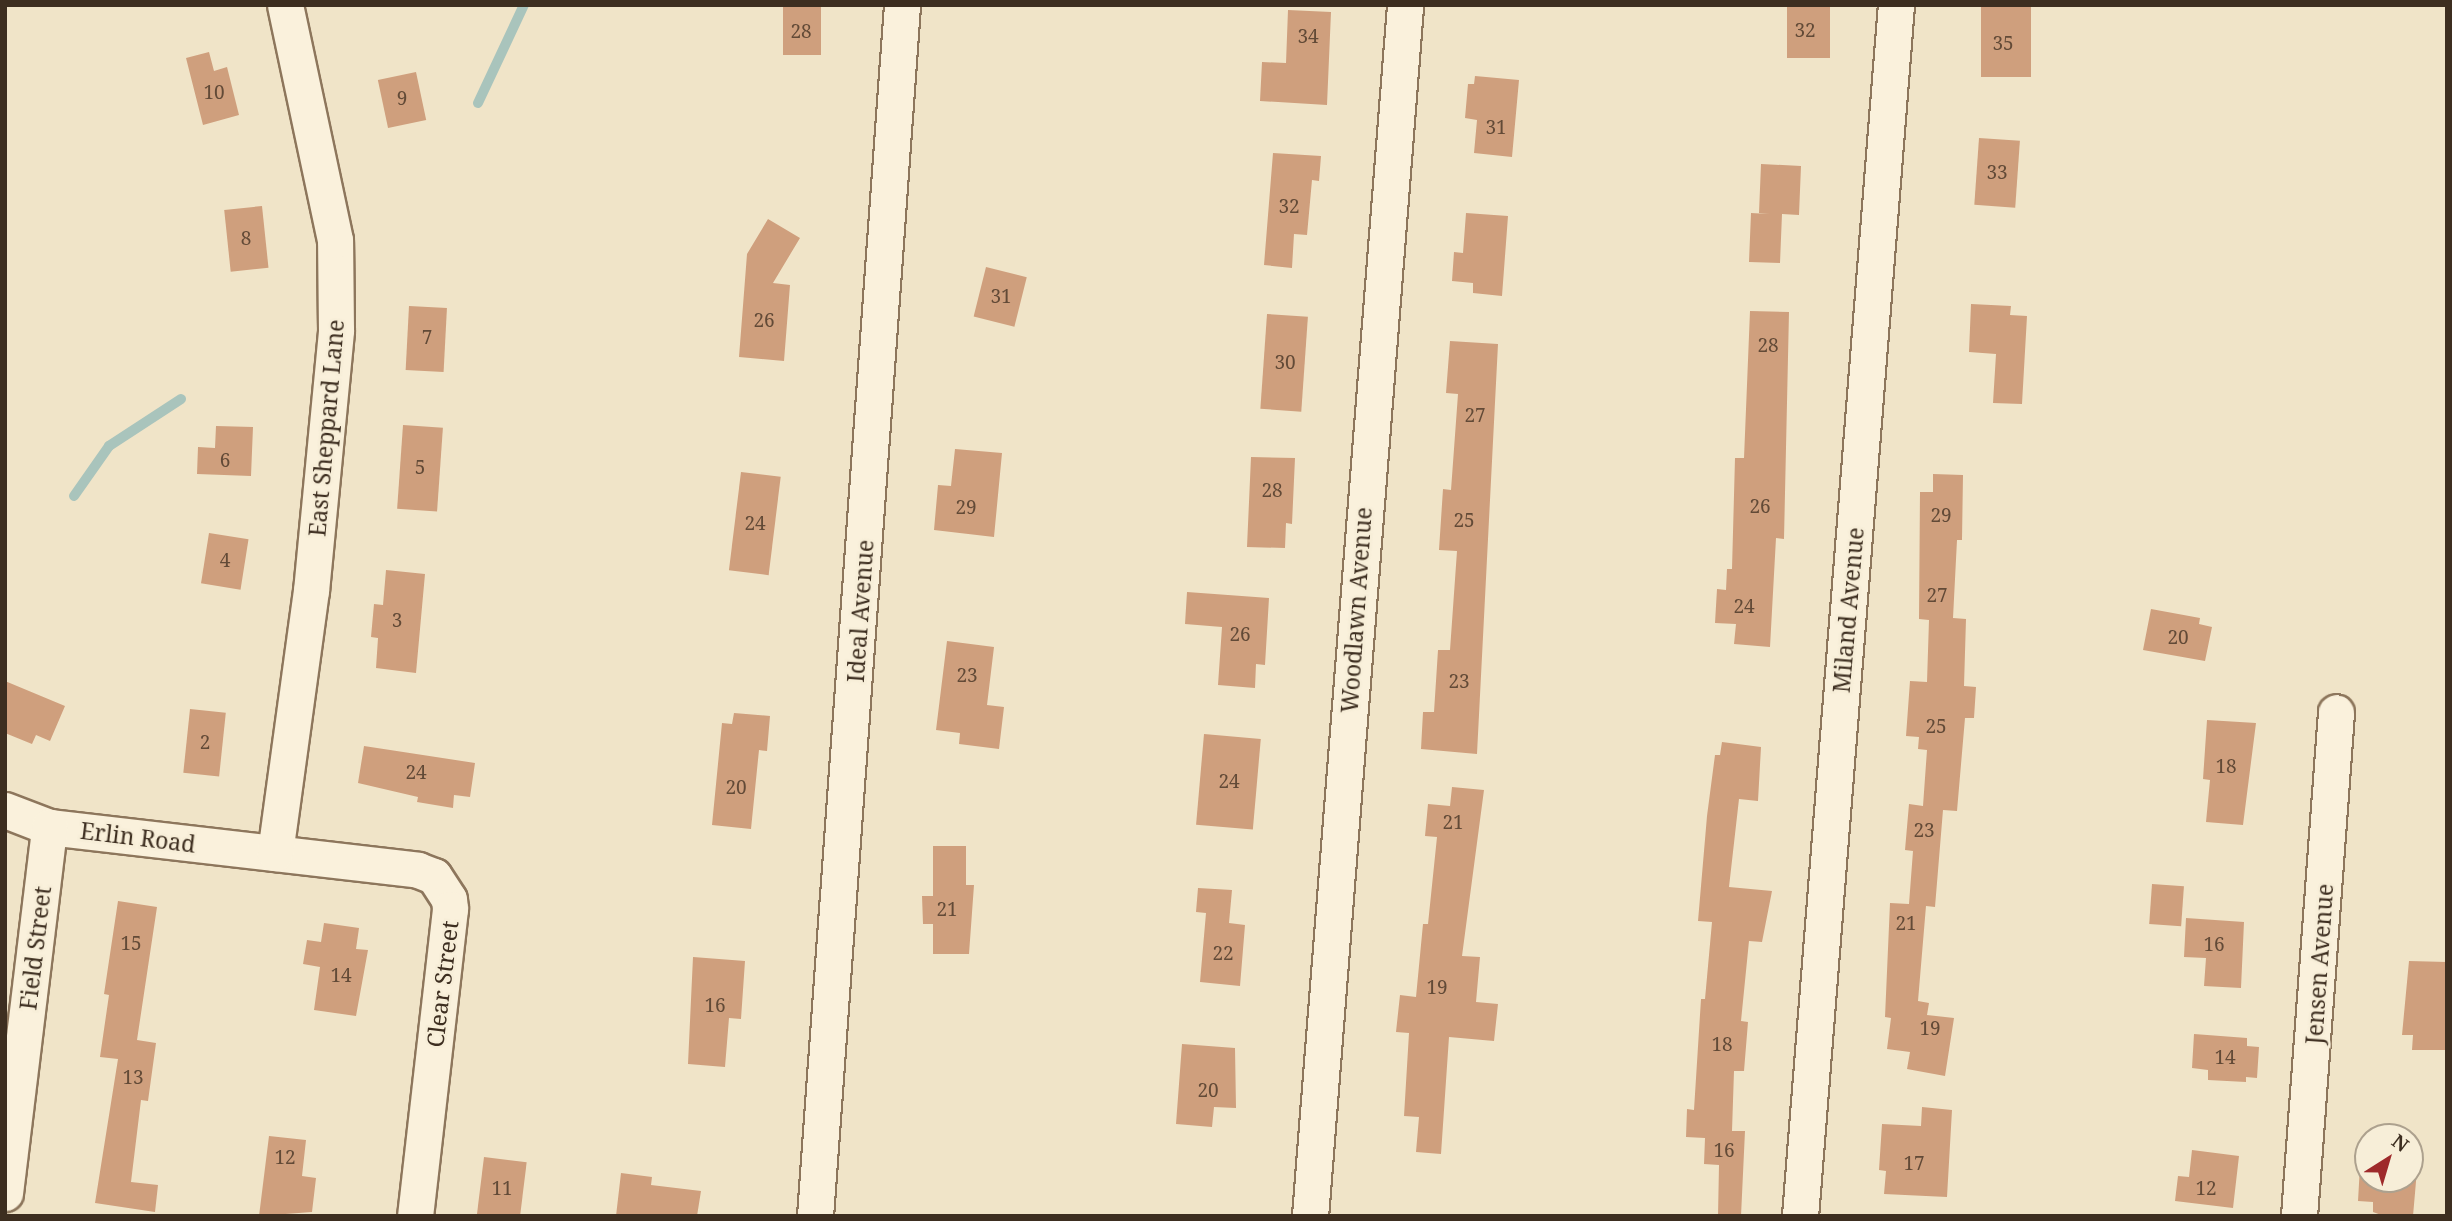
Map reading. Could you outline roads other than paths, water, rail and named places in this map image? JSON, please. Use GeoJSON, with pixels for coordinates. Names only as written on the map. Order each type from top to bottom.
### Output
{"type":"FeatureCollection","features":[{"type":"Feature","properties":{"kind":"street","name":"East Sheppard Lane"},"geometry":{"type":"LineString","coordinates":[[275,853],[311,591],[337,330],[334,240],[285,5]]}},
{"type":"Feature","properties":{"kind":"street","name":"Ideal Avenue"},"geometry":{"type":"LineString","coordinates":[[815,1216],[902,5]]}},
{"type":"Feature","properties":{"kind":"street","name":"Woodlawn Avenue"},"geometry":{"type":"LineString","coordinates":[[1310,1216],[1405,5]]}},
{"type":"Feature","properties":{"kind":"street","name":"Miland Avenue"},"geometry":{"type":"LineString","coordinates":[[1800,1216],[1896,5]]}},
{"type":"Feature","properties":{"kind":"street","name":"Jensen Avenue"},"geometry":{"type":"LineString","coordinates":[[2299,1216],[2336,712]]}},
{"type":"Feature","properties":{"kind":"street","name":"Erlin Road"},"geometry":{"type":"LineString","coordinates":[[5,810],[49,827],[275,853]]}},
{"type":"Feature","properties":{"kind":"street","name":"Field Street"},"geometry":{"type":"LineString","coordinates":[[5,1193],[49,827]]}},
{"type":"Feature","properties":{"kind":"street","name":"Clear Street"},"geometry":{"type":"LineString","coordinates":[[275,853],[418,870],[434,876],[449,899],[415,1216]]}},
{"type":"Feature","properties":{"kind":"waterway"},"geometry":{"type":"LineString","coordinates":[[478,103],[524,5]]}},
{"type":"Feature","properties":{"kind":"waterway"},"geometry":{"type":"LineString","coordinates":[[74,496],[109,446],[181,399]]}}]}
